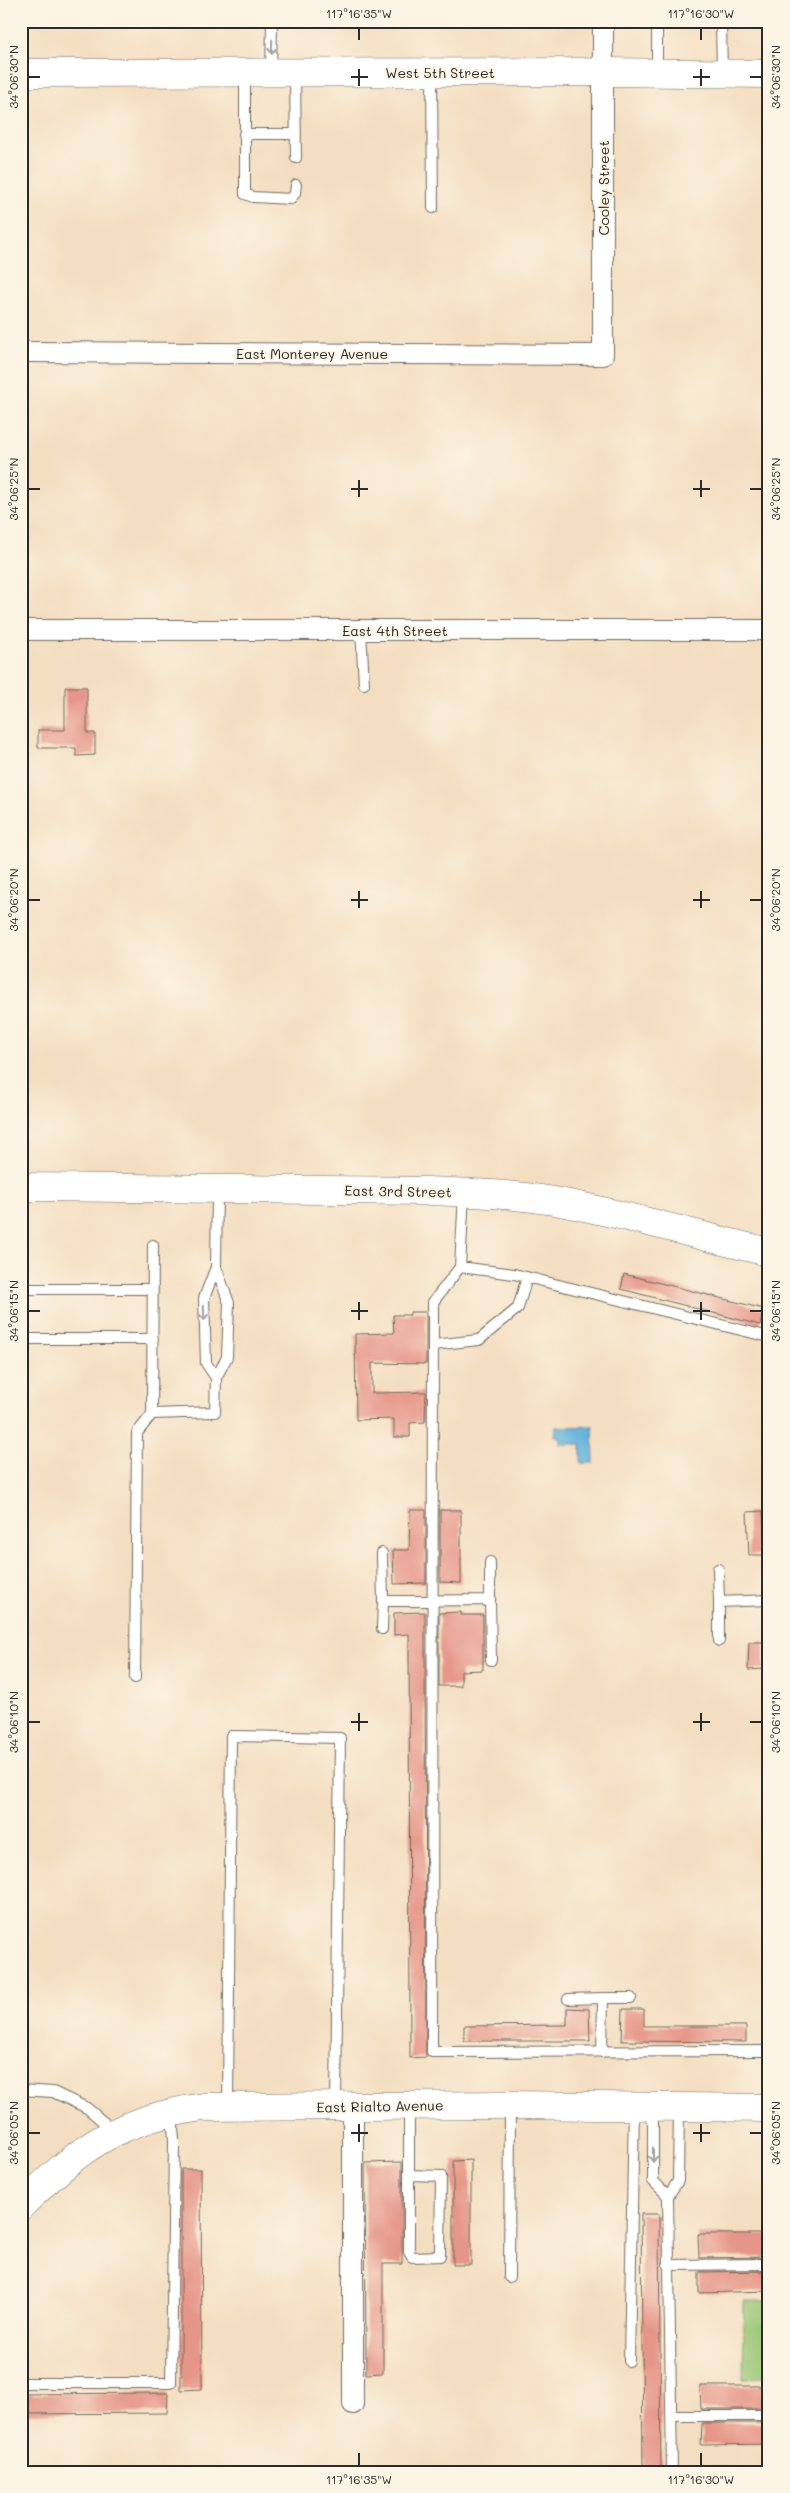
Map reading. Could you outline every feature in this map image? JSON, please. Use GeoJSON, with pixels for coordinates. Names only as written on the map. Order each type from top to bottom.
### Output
{"type":"FeatureCollection","features":[{"type":"Feature","properties":{"kind":"street","name":"Cooley Street"},"geometry":{"type":"LineString","coordinates":[[603,21],[603,354]]}},
{"type":"Feature","properties":{"kind":"street","name":"West 5th Street"},"geometry":{"type":"LineString","coordinates":[[21,73],[657,72],[769,74]]}},
{"type":"Feature","properties":{"kind":"street","name":"East Monterey Avenue"},"geometry":{"type":"LineString","coordinates":[[21,352],[603,354]]}},
{"type":"Feature","properties":{"kind":"street","name":"East 4th Street"},"geometry":{"type":"LineString","coordinates":[[21,630],[769,630]]}},
{"type":"Feature","properties":{"kind":"street","name":"East 3rd Street"},"geometry":{"type":"LineString","coordinates":[[21,1186],[464,1192],[553,1201],[769,1252]]}},
{"type":"Feature","properties":{"kind":"street","name":"East Rialto Avenue"},"geometry":{"type":"LineString","coordinates":[[21,2206],[59,2168],[114,2132],[144,2119],[172,2112],[228,2107],[510,2105],[769,2108]]}},
{"type":"Feature","properties":{"kind":"street"},"geometry":{"type":"LineString","coordinates":[[344,2107],[353,2404]]}},
{"type":"Feature","properties":{"kind":"lane"},"geometry":{"type":"LineString","coordinates":[[272,21],[270,72],[244,134],[245,194],[253,197],[291,199],[295,193],[296,185]]}},
{"type":"Feature","properties":{"kind":"lane"},"geometry":{"type":"LineString","coordinates":[[657,21],[657,72]]}},
{"type":"Feature","properties":{"kind":"lane"},"geometry":{"type":"LineString","coordinates":[[721,21],[722,73]]}},
{"type":"Feature","properties":{"kind":"lane"},"geometry":{"type":"LineString","coordinates":[[270,72],[295,134],[296,158]]}},
{"type":"Feature","properties":{"kind":"lane"},"geometry":{"type":"LineString","coordinates":[[432,72],[433,208]]}},
{"type":"Feature","properties":{"kind":"lane"},"geometry":{"type":"LineString","coordinates":[[244,134],[295,134]]}},
{"type":"Feature","properties":{"kind":"lane"},"geometry":{"type":"LineString","coordinates":[[21,586],[21,600]]}},
{"type":"Feature","properties":{"kind":"lane"},"geometry":{"type":"LineString","coordinates":[[360,630],[364,684]]}},
{"type":"Feature","properties":{"kind":"lane"},"geometry":{"type":"LineString","coordinates":[[216,1378],[206,1363],[204,1298],[216,1267],[217,1189]]}},
{"type":"Feature","properties":{"kind":"lane"},"geometry":{"type":"LineString","coordinates":[[464,1192],[460,1268],[433,1302],[432,2052],[769,2051]]}},
{"type":"Feature","properties":{"kind":"lane"},"geometry":{"type":"LineString","coordinates":[[135,1678],[138,1433],[152,1414],[153,1245]]}},
{"type":"Feature","properties":{"kind":"lane"},"geometry":{"type":"LineString","coordinates":[[152,1414],[215,1412],[216,1378],[227,1357],[229,1303],[216,1267]]}},
{"type":"Feature","properties":{"kind":"lane"},"geometry":{"type":"LineString","coordinates":[[460,1268],[527,1277],[769,1337]]}},
{"type":"Feature","properties":{"kind":"lane"},"geometry":{"type":"LineString","coordinates":[[433,1345],[479,1340],[518,1308],[527,1277]]}},
{"type":"Feature","properties":{"kind":"lane"},"geometry":{"type":"LineString","coordinates":[[21,1289],[153,1289]]}},
{"type":"Feature","properties":{"kind":"lane"},"geometry":{"type":"LineString","coordinates":[[21,1339],[153,1339]]}},
{"type":"Feature","properties":{"kind":"lane"},"geometry":{"type":"LineString","coordinates":[[382,1553],[382,1629]]}},
{"type":"Feature","properties":{"kind":"lane"},"geometry":{"type":"LineString","coordinates":[[490,1562],[490,1660]]}},
{"type":"Feature","properties":{"kind":"lane"},"geometry":{"type":"LineString","coordinates":[[718,1569],[719,1641]]}},
{"type":"Feature","properties":{"kind":"lane"},"geometry":{"type":"LineString","coordinates":[[383,1601],[490,1600]]}},
{"type":"Feature","properties":{"kind":"lane"},"geometry":{"type":"LineString","coordinates":[[719,1602],[769,1600]]}},
{"type":"Feature","properties":{"kind":"lane"},"geometry":{"type":"LineString","coordinates":[[228,2107],[231,1736],[340,1738],[344,2107]]}},
{"type":"Feature","properties":{"kind":"lane"},"geometry":{"type":"LineString","coordinates":[[602,2052],[603,1998]]}},
{"type":"Feature","properties":{"kind":"lane"},"geometry":{"type":"LineString","coordinates":[[568,1999],[631,1998]]}},
{"type":"Feature","properties":{"kind":"lane"},"geometry":{"type":"LineString","coordinates":[[21,2090],[53,2092],[88,2108],[114,2132]]}},
{"type":"Feature","properties":{"kind":"lane"},"geometry":{"type":"LineString","coordinates":[[509,2277],[510,2105]]}},
{"type":"Feature","properties":{"kind":"lane"},"geometry":{"type":"LineString","coordinates":[[408,2175],[441,2176],[440,2256],[410,2255],[408,2175],[409,2106]]}},
{"type":"Feature","properties":{"kind":"lane"},"geometry":{"type":"LineString","coordinates":[[655,2108],[653,2181],[668,2196]]}},
{"type":"Feature","properties":{"kind":"lane"},"geometry":{"type":"LineString","coordinates":[[655,2108],[678,2181],[668,2196],[672,2472]]}},
{"type":"Feature","properties":{"kind":"lane"},"geometry":{"type":"LineString","coordinates":[[629,2362],[655,2108]]}},
{"type":"Feature","properties":{"kind":"lane"},"geometry":{"type":"LineString","coordinates":[[21,2383],[171,2383],[174,2141],[172,2112]]}},
{"type":"Feature","properties":{"kind":"lane"},"geometry":{"type":"LineString","coordinates":[[668,2265],[769,2264]]}},
{"type":"Feature","properties":{"kind":"lane"},"geometry":{"type":"LineString","coordinates":[[671,2416],[769,2416]]}},
{"type":"Feature","properties":{"kind":"green space"},"geometry":{"type":"Polygon","coordinates":[[[744,2301],[769,2301],[769,2378],[743,2379],[744,2301]]]}},
{"type":"Feature","properties":{"kind":"water"},"geometry":{"type":"Polygon","coordinates":[[[593,1426],[594,1463],[581,1463],[581,1444],[560,1444],[560,1437],[555,1436],[556,1427],[593,1426]]]}},
{"type":"Feature","properties":{"kind":"building"},"geometry":{"type":"Polygon","coordinates":[[[65,687],[87,687],[87,733],[95,733],[95,755],[76,756],[76,748],[38,748],[38,730],[65,730],[65,687]]]}},
{"type":"Feature","properties":{"kind":"building"},"geometry":{"type":"Polygon","coordinates":[[[624,1274],[764,1309],[760,1325],[621,1289],[624,1274]]]}},
{"type":"Feature","properties":{"kind":"building"},"geometry":{"type":"Polygon","coordinates":[[[410,1312],[426,1312],[426,1364],[372,1363],[372,1393],[426,1392],[425,1422],[410,1423],[410,1437],[394,1437],[394,1419],[356,1420],[355,1334],[394,1333],[393,1315],[410,1315],[410,1312]]]}},
{"type":"Feature","properties":{"kind":"building"},"geometry":{"type":"Polygon","coordinates":[[[410,1510],[426,1510],[426,1583],[394,1584],[393,1550],[409,1550],[410,1510]]]}},
{"type":"Feature","properties":{"kind":"building"},"geometry":{"type":"Polygon","coordinates":[[[440,1510],[461,1510],[461,1583],[440,1582],[440,1510]]]}},
{"type":"Feature","properties":{"kind":"building"},"geometry":{"type":"Polygon","coordinates":[[[763,1511],[765,1555],[749,1555],[747,1512],[763,1511]]]}},
{"type":"Feature","properties":{"kind":"building"},"geometry":{"type":"Polygon","coordinates":[[[425,1612],[426,2057],[410,2058],[409,1634],[394,1635],[394,1613],[425,1612]]]}},
{"type":"Feature","properties":{"kind":"building"},"geometry":{"type":"Polygon","coordinates":[[[461,1612],[461,1615],[483,1615],[483,1670],[461,1671],[461,1686],[439,1686],[439,1613],[461,1612]]]}},
{"type":"Feature","properties":{"kind":"building"},"geometry":{"type":"Polygon","coordinates":[[[749,1642],[764,1642],[764,1669],[748,1670],[749,1642]]]}},
{"type":"Feature","properties":{"kind":"building"},"geometry":{"type":"Polygon","coordinates":[[[567,2008],[589,2009],[590,2041],[464,2041],[464,2026],[567,2025],[567,2008]]]}},
{"type":"Feature","properties":{"kind":"building"},"geometry":{"type":"Polygon","coordinates":[[[623,2009],[644,2009],[644,2026],[746,2026],[746,2042],[622,2041],[623,2009]]]}},
{"type":"Feature","properties":{"kind":"building"},"geometry":{"type":"Polygon","coordinates":[[[471,2160],[471,2265],[453,2265],[453,2161],[471,2160]]]}},
{"type":"Feature","properties":{"kind":"building"},"geometry":{"type":"Polygon","coordinates":[[[402,2162],[402,2264],[383,2264],[383,2373],[366,2374],[365,2163],[402,2162]]]}},
{"type":"Feature","properties":{"kind":"building"},"geometry":{"type":"Polygon","coordinates":[[[181,2169],[201,2169],[202,2389],[181,2390],[181,2169]]]}},
{"type":"Feature","properties":{"kind":"building"},"geometry":{"type":"Polygon","coordinates":[[[641,2214],[659,2214],[661,2472],[643,2472],[641,2214]]]}},
{"type":"Feature","properties":{"kind":"building"},"geometry":{"type":"Polygon","coordinates":[[[698,2234],[769,2234],[769,2257],[699,2258],[698,2234]]]}},
{"type":"Feature","properties":{"kind":"building"},"geometry":{"type":"Polygon","coordinates":[[[769,2271],[769,2291],[699,2293],[699,2272],[769,2271]]]}},
{"type":"Feature","properties":{"kind":"building"},"geometry":{"type":"Polygon","coordinates":[[[700,2386],[769,2386],[769,2409],[701,2409],[700,2386]]]}},
{"type":"Feature","properties":{"kind":"building"},"geometry":{"type":"Polygon","coordinates":[[[168,2393],[167,2413],[21,2414],[21,2394],[168,2393]]]}},
{"type":"Feature","properties":{"kind":"building"},"geometry":{"type":"Polygon","coordinates":[[[702,2423],[769,2423],[769,2444],[701,2445],[702,2423]]]}}]}
